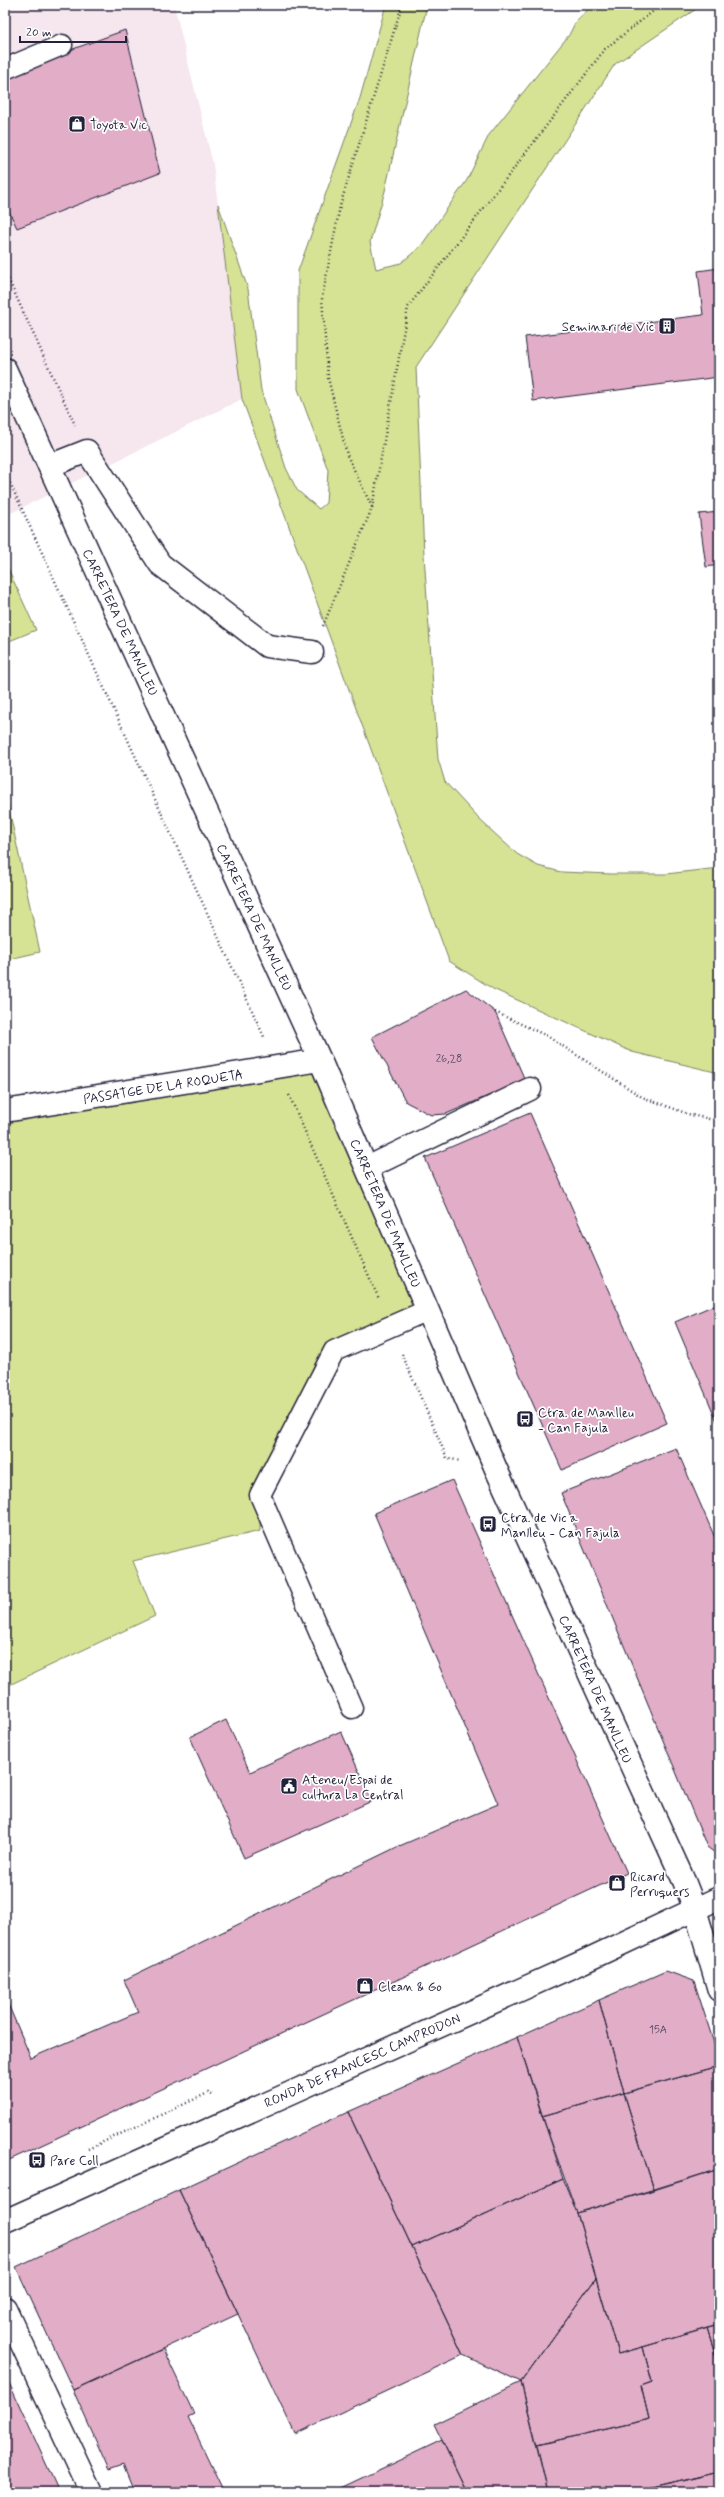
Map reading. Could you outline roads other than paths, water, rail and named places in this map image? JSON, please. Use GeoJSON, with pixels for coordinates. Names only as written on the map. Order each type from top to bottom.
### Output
{"type":"FeatureCollection","features":[{"type":"Feature","properties":{"kind":"street","name":"CARRETERA DE MANLLEU"},"geometry":{"type":"LineString","coordinates":[[5,369],[320,1060],[496,1469],[696,1909],[719,1990]]}},
{"type":"Feature","properties":{"kind":"street"},"geometry":{"type":"LineString","coordinates":[[49,466],[87,451],[160,564],[268,646],[312,652]]}},
{"type":"Feature","properties":{"kind":"street","name":"PASSATGE DE LA ROQUETA"},"geometry":{"type":"LineString","coordinates":[[5,1111],[320,1060]]}},
{"type":"Feature","properties":{"kind":"street"},"geometry":{"type":"LineString","coordinates":[[367,1168],[530,1089]]}},
{"type":"Feature","properties":{"kind":"street","name":"RONDA DE FRANCESC CAMPRODON"},"geometry":{"type":"LineString","coordinates":[[5,2221],[588,1960],[719,1898]]}},
{"type":"Feature","properties":{"kind":"street"},"geometry":{"type":"LineString","coordinates":[[5,2308],[90,2492]]}},
{"type":"Feature","properties":{"kind":"lane"},"geometry":{"type":"LineString","coordinates":[[5,69],[62,45]]}},
{"type":"Feature","properties":{"kind":"lane"},"geometry":{"type":"LineString","coordinates":[[352,1708],[260,1495],[334,1351],[428,1310]]}},
{"type":"Feature","properties":{"kind":"place","name":"Toyota Vic"},"geometry":{"type":"Point","coordinates":[77,124]}},
{"type":"Feature","properties":{"kind":"place","name":"Seminari de Vic"},"geometry":{"type":"Point","coordinates":[667,326]}},
{"type":"Feature","properties":{"kind":"place","name":"Ctra. de Manlleu - Can Fajula"},"geometry":{"type":"Point","coordinates":[525,1419]}},
{"type":"Feature","properties":{"kind":"place","name":"Ctra. de Vic a Manlleu - Can Fajula"},"geometry":{"type":"Point","coordinates":[488,1524]}},
{"type":"Feature","properties":{"kind":"place","name":"Ateneu/Espai de cultura La Central"},"geometry":{"type":"Point","coordinates":[289,1786]}},
{"type":"Feature","properties":{"kind":"place","name":"Ricard Perruquers"},"geometry":{"type":"Point","coordinates":[617,1883]}},
{"type":"Feature","properties":{"kind":"place","name":"Clean & Go"},"geometry":{"type":"Point","coordinates":[365,1986]}},
{"type":"Feature","properties":{"kind":"place","name":"Pare Coll"},"geometry":{"type":"Point","coordinates":[37,2160]}}]}
